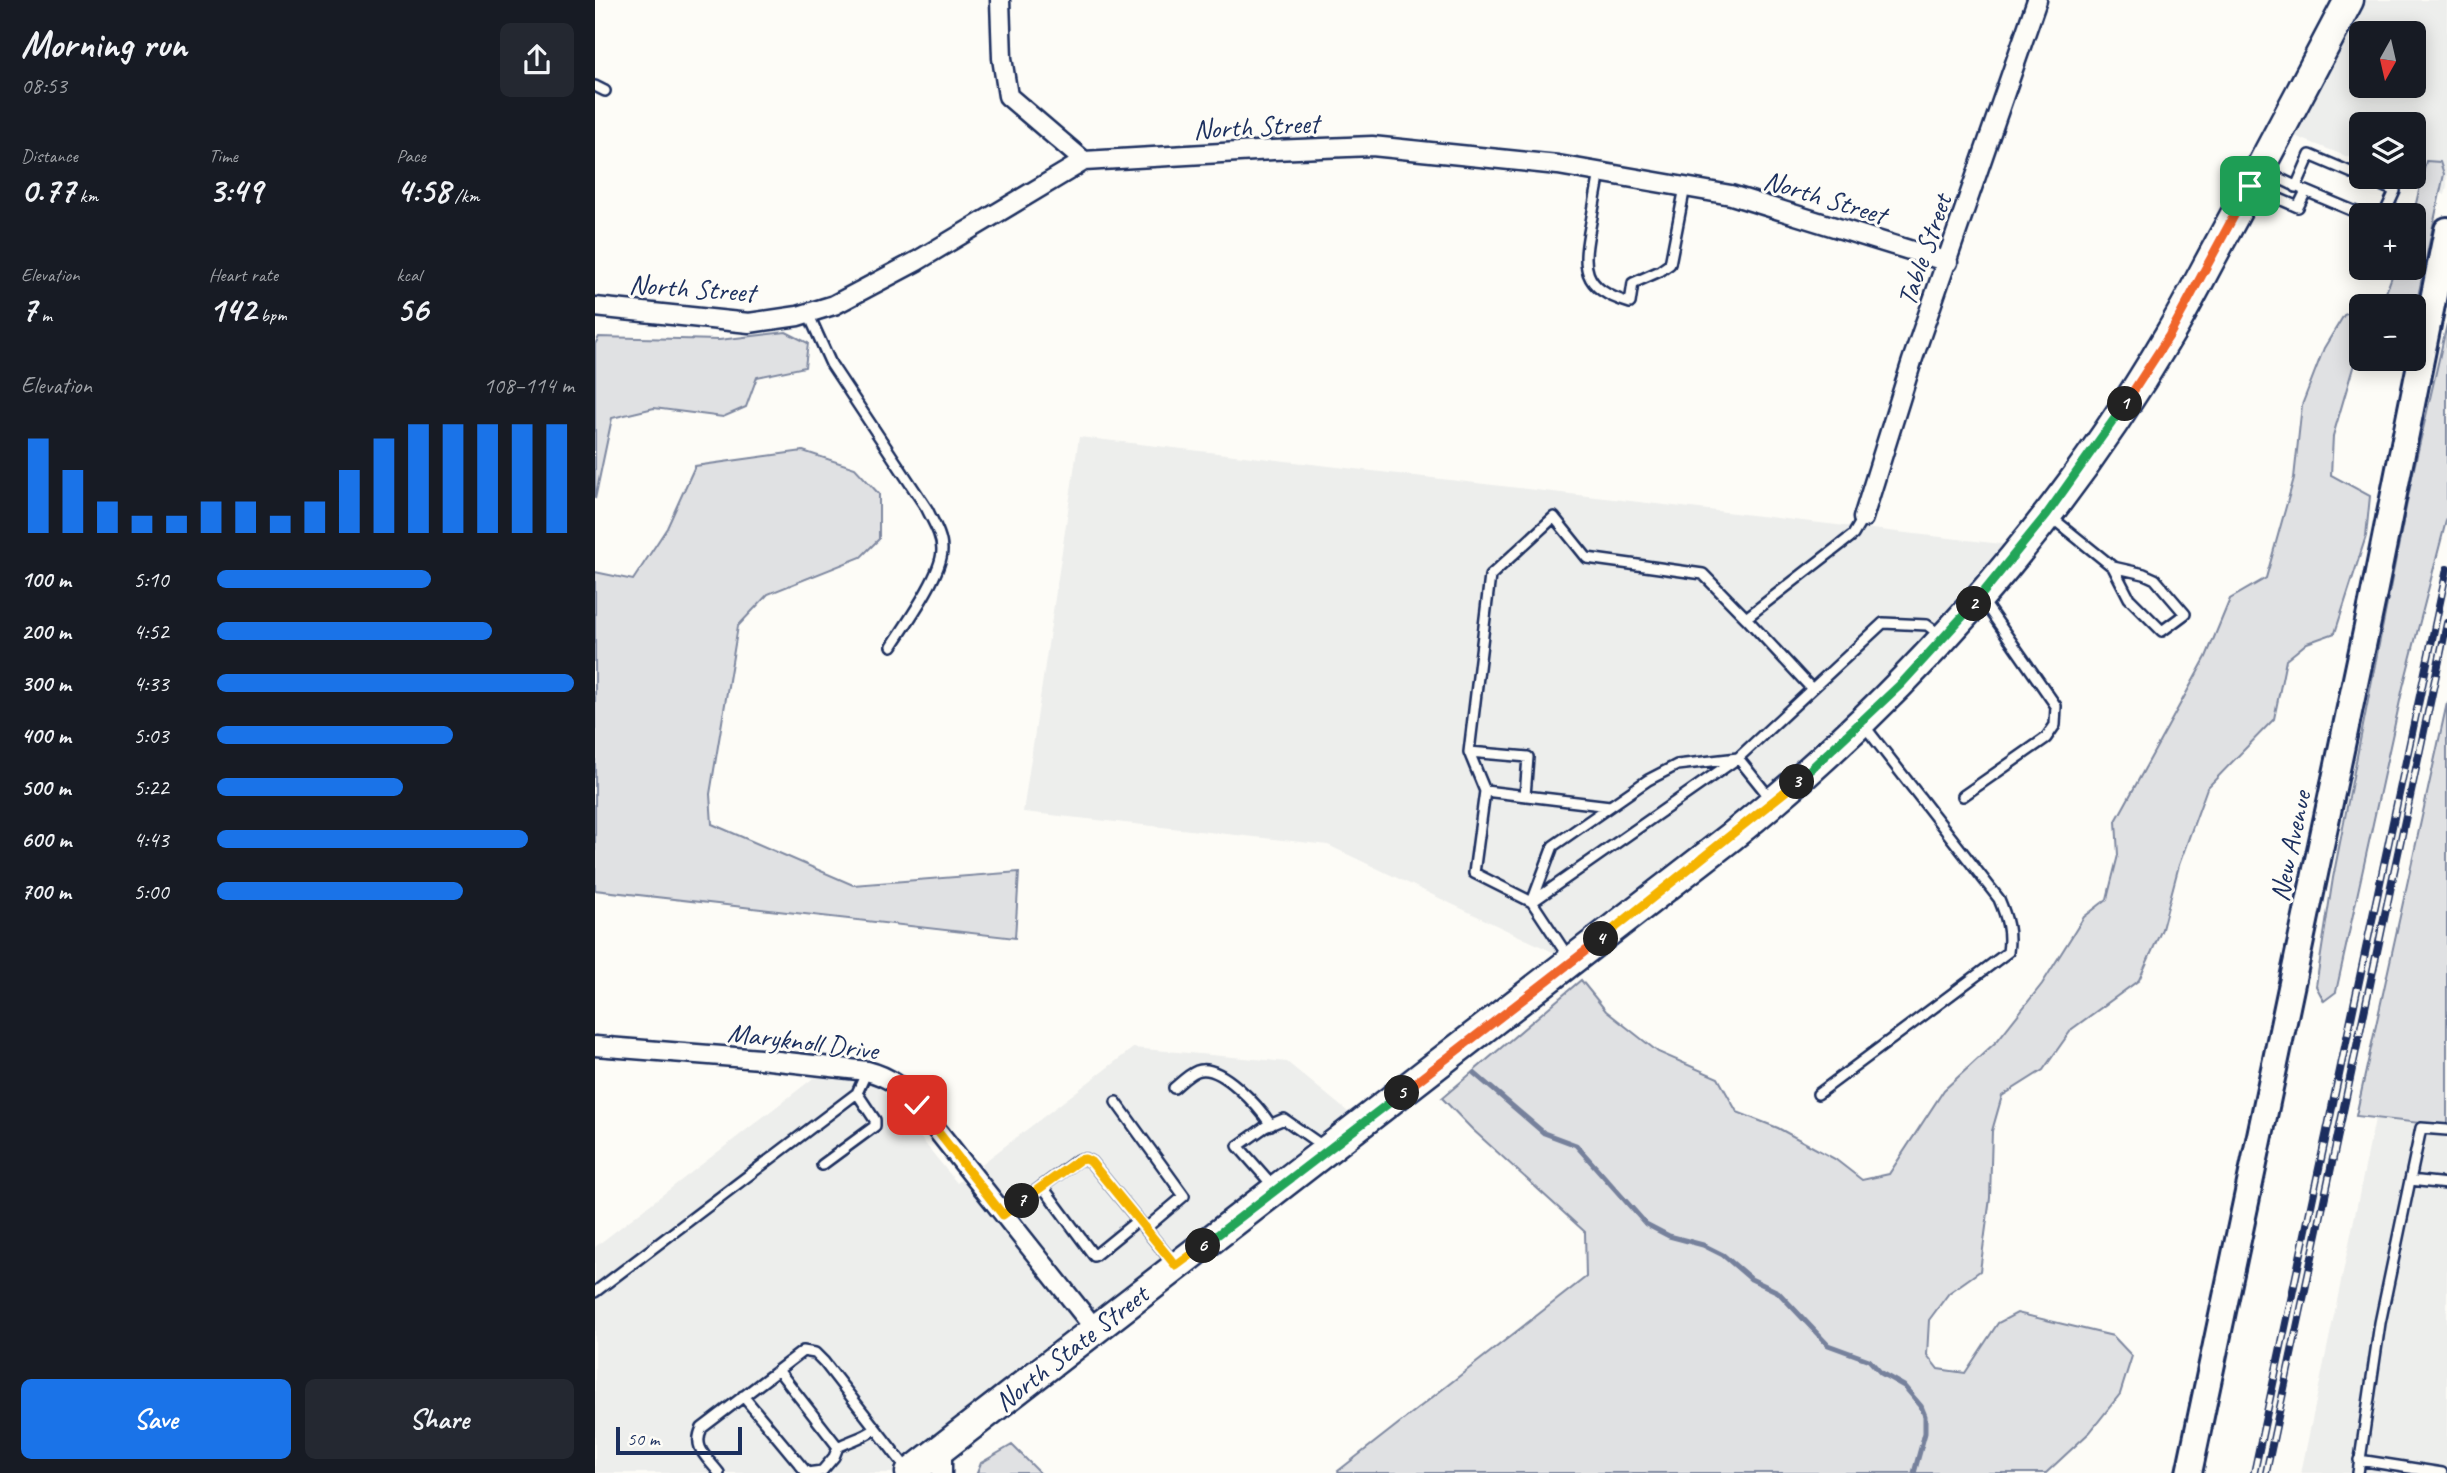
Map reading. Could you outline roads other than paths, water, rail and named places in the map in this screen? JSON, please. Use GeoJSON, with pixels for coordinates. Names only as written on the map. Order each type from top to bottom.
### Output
{"type":"FeatureCollection","features":[{"type":"Feature","properties":{"kind":"main road","name":"North State Street"},"geometry":{"type":"LineString","coordinates":[[910,1473],[942,1461],[1095,1329],[1774,803],[1862,722],[1980,597],[2047,514],[2106,433],[2169,336],[2349,0]]}},
{"type":"Feature","properties":{"kind":"main road","name":"New Avenue"},"geometry":{"type":"LineString","coordinates":[[2189,1473],[2373,598],[2447,230]]}},
{"type":"Feature","properties":{"kind":"street"},"geometry":{"type":"LineString","coordinates":[[1000,0],[1002,58],[1008,96],[1084,161]]}},
{"type":"Feature","properties":{"kind":"street","name":"Table Street"},"geometry":{"type":"LineString","coordinates":[[1863,518],[1912,361],[1948,262],[2032,1]]}},
{"type":"Feature","properties":{"kind":"street","name":"North Street"},"geometry":{"type":"LineString","coordinates":[[595,307],[750,323],[808,313],[834,305],[917,261],[1084,161],[1273,149],[1372,146],[1558,165],[1600,172],[1731,195],[1948,262]]}},
{"type":"Feature","properties":{"kind":"street","name":"Maryknoll Drive"},"geometry":{"type":"LineString","coordinates":[[595,1046],[759,1059],[883,1075],[901,1086],[1095,1329]]}},
{"type":"Feature","properties":{"kind":"lane"},"geometry":{"type":"LineString","coordinates":[[595,86],[605,91]]}},
{"type":"Feature","properties":{"kind":"lane"},"geometry":{"type":"LineString","coordinates":[[2255,177],[2298,207],[2310,155],[2395,191],[2390,203]]}},
{"type":"Feature","properties":{"kind":"lane"},"geometry":{"type":"LineString","coordinates":[[1600,172],[1585,248],[1585,266],[1594,285],[1609,297],[1630,303],[1633,283],[1670,264],[1685,187]]}},
{"type":"Feature","properties":{"kind":"lane"},"geometry":{"type":"LineString","coordinates":[[2255,177],[2301,189],[2349,209]]}},
{"type":"Feature","properties":{"kind":"lane"},"geometry":{"type":"LineString","coordinates":[[808,313],[831,364],[927,509],[939,534],[942,549],[940,565],[892,646]]}},
{"type":"Feature","properties":{"kind":"lane"},"geometry":{"type":"LineString","coordinates":[[2047,514],[2113,567],[2129,598],[2162,631],[2185,614],[2155,579],[2113,567]]}},
{"type":"Feature","properties":{"kind":"lane"},"geometry":{"type":"LineString","coordinates":[[1572,962],[1532,902],[1474,873],[1485,791],[1469,751],[1490,576],[1554,517],[1587,558],[1703,574],[1812,689]]}},
{"type":"Feature","properties":{"kind":"lane"},"geometry":{"type":"LineString","coordinates":[[1746,618],[1853,535],[1863,518]]}},
{"type":"Feature","properties":{"kind":"lane"},"geometry":{"type":"LineString","coordinates":[[1963,796],[2046,738],[2055,725],[2056,706],[1980,597]]}},
{"type":"Feature","properties":{"kind":"lane"},"geometry":{"type":"LineString","coordinates":[[1532,902],[1738,758],[1883,623],[1927,625],[1943,638]]}},
{"type":"Feature","properties":{"kind":"lane"},"geometry":{"type":"LineString","coordinates":[[1818,1094],[2008,952],[2010,938],[2009,923],[1999,899],[1862,722]]}},
{"type":"Feature","properties":{"kind":"lane"},"geometry":{"type":"LineString","coordinates":[[1469,751],[1528,757],[1525,796]]}},
{"type":"Feature","properties":{"kind":"lane"},"geometry":{"type":"LineString","coordinates":[[1738,758],[1774,803]]}},
{"type":"Feature","properties":{"kind":"lane"},"geometry":{"type":"LineString","coordinates":[[1532,902],[1553,846],[1610,806],[1648,780],[1677,765],[1738,758]]}},
{"type":"Feature","properties":{"kind":"lane"},"geometry":{"type":"LineString","coordinates":[[1485,791],[1610,806]]}},
{"type":"Feature","properties":{"kind":"lane"},"geometry":{"type":"LineString","coordinates":[[1174,1088],[1197,1071],[1212,1070],[1250,1097],[1271,1125]]}},
{"type":"Feature","properties":{"kind":"lane"},"geometry":{"type":"LineString","coordinates":[[595,1292],[857,1093],[867,1071]]}},
{"type":"Feature","properties":{"kind":"lane"},"geometry":{"type":"LineString","coordinates":[[823,1165],[874,1126],[875,1120],[857,1093]]}},
{"type":"Feature","properties":{"kind":"lane"},"geometry":{"type":"LineString","coordinates":[[1116,1102],[1184,1196],[1145,1229]]}},
{"type":"Feature","properties":{"kind":"lane"},"geometry":{"type":"LineString","coordinates":[[1276,1189],[1238,1146],[1284,1119],[1327,1150]]}},
{"type":"Feature","properties":{"kind":"lane"},"geometry":{"type":"LineString","coordinates":[[2357,1473],[2379,1323],[2420,1128],[2447,1130]]}},
{"type":"Feature","properties":{"kind":"lane"},"geometry":{"type":"LineString","coordinates":[[1003,1215],[1079,1160],[1085,1159],[1091,1162],[1176,1266]]}},
{"type":"Feature","properties":{"kind":"lane"},"geometry":{"type":"LineString","coordinates":[[2410,1180],[2447,1184]]}},
{"type":"Feature","properties":{"kind":"lane"},"geometry":{"type":"LineString","coordinates":[[1042,1186],[1094,1256],[1139,1220]]}},
{"type":"Feature","properties":{"kind":"lane"},"geometry":{"type":"LineString","coordinates":[[719,1473],[699,1447],[697,1438],[702,1428],[803,1351],[815,1353],[910,1473]]}},
{"type":"Feature","properties":{"kind":"lane"},"geometry":{"type":"LineString","coordinates":[[778,1370],[838,1447]]}},
{"type":"Feature","properties":{"kind":"lane"},"geometry":{"type":"LineString","coordinates":[[743,1396],[807,1473],[822,1471],[834,1457],[838,1447],[862,1438],[875,1429]]}},
{"type":"Feature","properties":{"kind":"lane"},"geometry":{"type":"LineString","coordinates":[[2359,1460],[2442,1473]]}},
{"type":"Feature","properties":{"kind":"waterway"},"geometry":{"type":"LineString","coordinates":[[1474,1073],[1544,1133],[1576,1145],[1646,1224],[1669,1236],[1703,1245],[1723,1255],[1751,1279],[1778,1292],[1828,1345],[1869,1360],[1881,1373],[1904,1386],[1921,1406],[1925,1416],[1925,1433],[1914,1473]]}},
{"type":"Feature","properties":{"kind":"railway"},"geometry":{"type":"LineString","coordinates":[[2254,1473],[2447,569]]}},
{"type":"Feature","properties":{"kind":"railway"},"geometry":{"type":"LineString","coordinates":[[2266,1473],[2447,623]]}}]}
